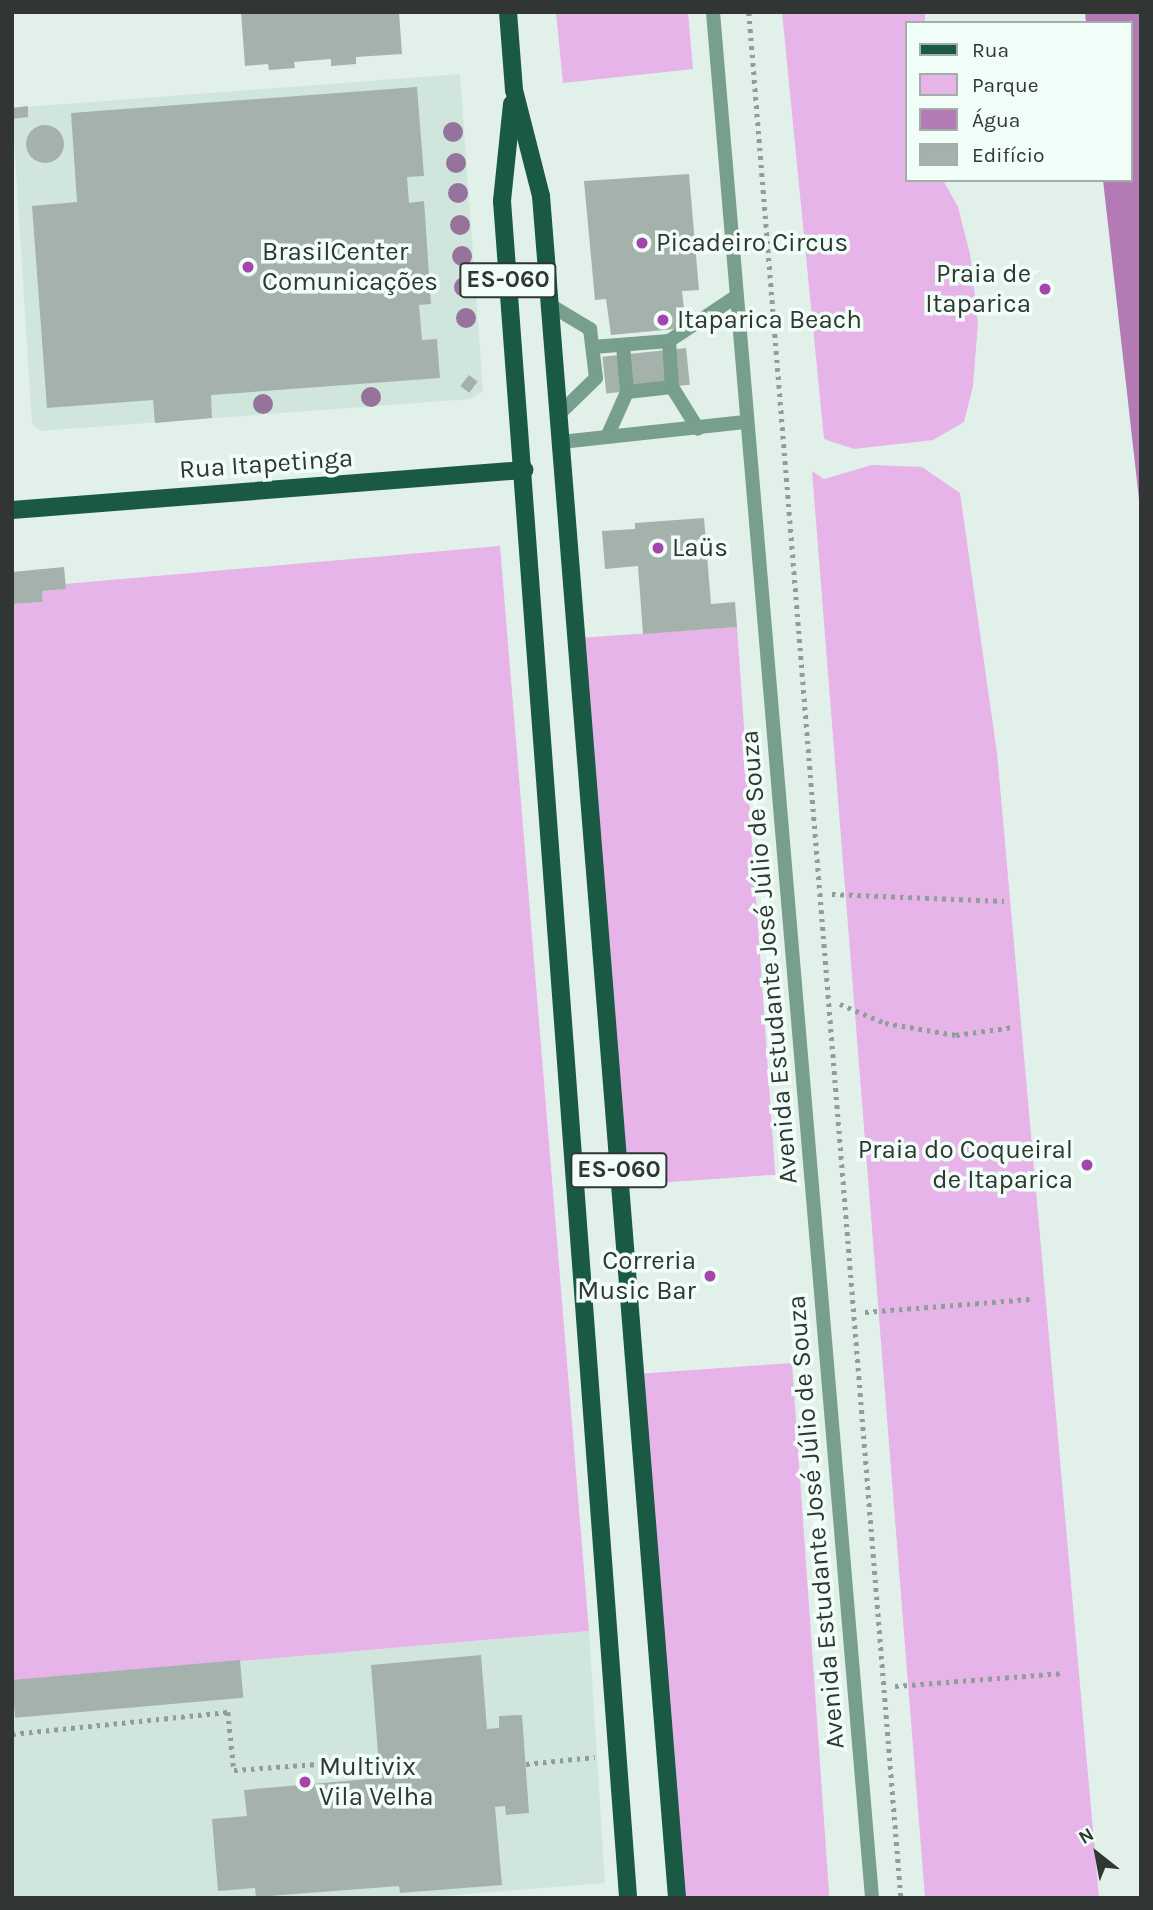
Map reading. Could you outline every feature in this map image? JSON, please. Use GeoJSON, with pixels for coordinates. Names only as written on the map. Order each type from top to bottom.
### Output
{"type":"FeatureCollection","features":[{"type":"Feature","properties":{"kind":"main road","name":"ES-060"},"geometry":{"type":"LineString","coordinates":[[508,12],[514,90],[541,196],[677,1898]]}},
{"type":"Feature","properties":{"kind":"main road","name":"ES-060"},"geometry":{"type":"LineString","coordinates":[[514,90],[502,201],[524,470],[615,1755],[628,1898]]}},
{"type":"Feature","properties":{"kind":"main road","name":"Rua Itapetinga"},"geometry":{"type":"LineString","coordinates":[[12,510],[524,470]]}},
{"type":"Feature","properties":{"kind":"street","name":"Avenida Estudante José Júlio de Souza"},"geometry":{"type":"LineString","coordinates":[[713,12],[734,298],[872,1898]]}},
{"type":"Feature","properties":{"kind":"street"},"geometry":{"type":"LineString","coordinates":[[593,347],[669,341],[734,298]]}},
{"type":"Feature","properties":{"kind":"street"},"geometry":{"type":"LineString","coordinates":[[550,305],[588,326],[593,347],[594,382],[558,415]]}},
{"type":"Feature","properties":{"kind":"street"},"geometry":{"type":"LineString","coordinates":[[669,341],[672,387],[698,429]]}},
{"type":"Feature","properties":{"kind":"street"},"geometry":{"type":"LineString","coordinates":[[607,437],[627,392],[623,345]]}},
{"type":"Feature","properties":{"kind":"street"},"geometry":{"type":"LineString","coordinates":[[627,392],[672,387]]}},
{"type":"Feature","properties":{"kind":"street"},"geometry":{"type":"LineString","coordinates":[[561,442],[745,422]]}},
{"type":"Feature","properties":{"kind":"path","name":"Avenida Estudante José Júlio de Souza"},"geometry":{"type":"LineString","coordinates":[[749,12],[901,1898]]}},
{"type":"Feature","properties":{"kind":"path"},"geometry":{"type":"LineString","coordinates":[[832,894],[1004,901]]}},
{"type":"Feature","properties":{"kind":"path"},"geometry":{"type":"LineString","coordinates":[[840,1004],[885,1023],[956,1035],[1013,1027]]}},
{"type":"Feature","properties":{"kind":"path"},"geometry":{"type":"LineString","coordinates":[[865,1312],[1028,1298]]}},
{"type":"Feature","properties":{"kind":"path"},"geometry":{"type":"LineString","coordinates":[[895,1686],[1063,1673]]}},
{"type":"Feature","properties":{"kind":"path"},"geometry":{"type":"LineString","coordinates":[[12,1734],[228,1712],[234,1770],[361,1761]]}},
{"type":"Feature","properties":{"kind":"path"},"geometry":{"type":"LineString","coordinates":[[526,1764],[615,1755]]}},
{"type":"Feature","properties":{"kind":"shaded area","name":"BrasilCenter Comunicações"},"geometry":{"type":"Polygon","coordinates":[[[460,74],[483,391],[471,399],[40,431],[32,424],[12,108],[460,74]]]}},
{"type":"Feature","properties":{"kind":"shaded area","name":"Multivix Vila Velha"},"geometry":{"type":"Polygon","coordinates":[[[589,1631],[605,1883],[418,1898],[12,1898],[12,1681],[589,1631]]]}},
{"type":"Feature","properties":{"kind":"green space"},"geometry":{"type":"Polygon","coordinates":[[[556,12],[688,12],[693,69],[563,83],[556,12]]]}},
{"type":"Feature","properties":{"kind":"green space"},"geometry":{"type":"Polygon","coordinates":[[[782,12],[925,12],[925,21],[904,21],[904,182],[944,182],[958,207],[970,254],[978,323],[973,386],[964,422],[933,440],[854,449],[824,439],[782,12]]]}},
{"type":"Feature","properties":{"kind":"green space"},"geometry":{"type":"Polygon","coordinates":[[[872,465],[922,467],[960,493],[997,753],[1099,1898],[925,1898],[812,471],[824,479],[872,465]]]}},
{"type":"Feature","properties":{"kind":"green space"},"geometry":{"type":"Polygon","coordinates":[[[500,546],[589,1631],[12,1681],[12,604],[43,602],[42,591],[66,589],[65,584],[500,546]]]}},
{"type":"Feature","properties":{"kind":"green space"},"geometry":{"type":"Polygon","coordinates":[[[737,627],[775,1175],[621,1185],[582,638],[737,627]]]}},
{"type":"Feature","properties":{"kind":"green space"},"geometry":{"type":"Polygon","coordinates":[[[792,1363],[829,1898],[676,1898],[639,1374],[792,1363]]]}},
{"type":"Feature","properties":{"kind":"water"},"geometry":{"type":"Polygon","coordinates":[[[1085,12],[1141,12],[1141,517],[1103,182],[1132,182],[1132,21],[1086,21],[1085,12]]]}},
{"type":"Feature","properties":{"kind":"building"},"geometry":{"type":"Polygon","coordinates":[[[241,12],[399,12],[402,54],[356,57],[356,64],[331,66],[331,59],[294,62],[295,68],[269,70],[268,64],[245,66],[241,12]]]}},
{"type":"Feature","properties":{"kind":"building","name":"BrasilCenter Comunicações"},"geometry":{"type":"Polygon","coordinates":[[[417,87],[424,176],[407,177],[409,203],[424,201],[431,304],[419,305],[422,340],[437,339],[440,378],[211,395],[212,418],[155,423],[153,400],[47,408],[32,206],[77,202],[71,113],[417,87]]]}},
{"type":"Feature","properties":{"kind":"building"},"geometry":{"type":"Polygon","coordinates":[[[28,106],[28,117],[12,119],[12,108],[28,106]]]}},
{"type":"Feature","properties":{"kind":"building"},"geometry":{"type":"Polygon","coordinates":[[[45,125],[59,130],[64,144],[59,158],[45,163],[31,158],[26,144],[31,130],[45,125]]]}},
{"type":"Feature","properties":{"kind":"building","name":"Picadeiro Circus"},"geometry":{"type":"Polygon","coordinates":[[[689,174],[699,290],[682,291],[686,328],[611,335],[606,299],[595,300],[584,181],[689,174]]]}},
{"type":"Feature","properties":{"kind":"building"},"geometry":{"type":"Polygon","coordinates":[[[686,348],[690,385],[606,394],[602,357],[686,348]]]}},
{"type":"Feature","properties":{"kind":"building"},"geometry":{"type":"Polygon","coordinates":[[[469,375],[478,382],[469,393],[460,386],[469,375]]]}},
{"type":"Feature","properties":{"kind":"building"},"geometry":{"type":"Polygon","coordinates":[[[704,518],[711,604],[735,602],[737,627],[643,634],[638,566],[605,569],[602,531],[635,529],[635,523],[704,518]]]}},
{"type":"Feature","properties":{"kind":"building"},"geometry":{"type":"Polygon","coordinates":[[[64,567],[66,589],[42,591],[43,602],[12,604],[12,572],[64,567]]]}},
{"type":"Feature","properties":{"kind":"building"},"geometry":{"type":"Polygon","coordinates":[[[481,1655],[487,1729],[499,1728],[499,1716],[522,1715],[529,1813],[506,1815],[505,1806],[495,1807],[502,1885],[400,1893],[399,1886],[256,1897],[255,1888],[218,1891],[212,1819],[247,1816],[244,1790],[380,1778],[371,1665],[481,1655]]]}},
{"type":"Feature","properties":{"kind":"building"},"geometry":{"type":"Polygon","coordinates":[[[240,1660],[243,1698],[15,1718],[12,1680],[240,1660]]]}},
{"type":"Feature","properties":{"kind":"place","name":"Picadeiro Circus"},"geometry":{"type":"Point","coordinates":[642,243]}},
{"type":"Feature","properties":{"kind":"place","name":"BrasilCenter Comunicações"},"geometry":{"type":"Point","coordinates":[248,267]}},
{"type":"Feature","properties":{"kind":"place","name":"Praia de Itaparica"},"geometry":{"type":"Point","coordinates":[1045,289]}},
{"type":"Feature","properties":{"kind":"place","name":"Itaparica Beach"},"geometry":{"type":"Point","coordinates":[663,320]}},
{"type":"Feature","properties":{"kind":"place","name":"Laüs"},"geometry":{"type":"Point","coordinates":[658,548]}},
{"type":"Feature","properties":{"kind":"place","name":"Praia do Coqueiral de Itaparica"},"geometry":{"type":"Point","coordinates":[1087,1165]}},
{"type":"Feature","properties":{"kind":"place","name":"Correria Music Bar"},"geometry":{"type":"Point","coordinates":[710,1276]}},
{"type":"Feature","properties":{"kind":"place","name":"Multivix Vila Velha"},"geometry":{"type":"Point","coordinates":[305,1782]}}]}
